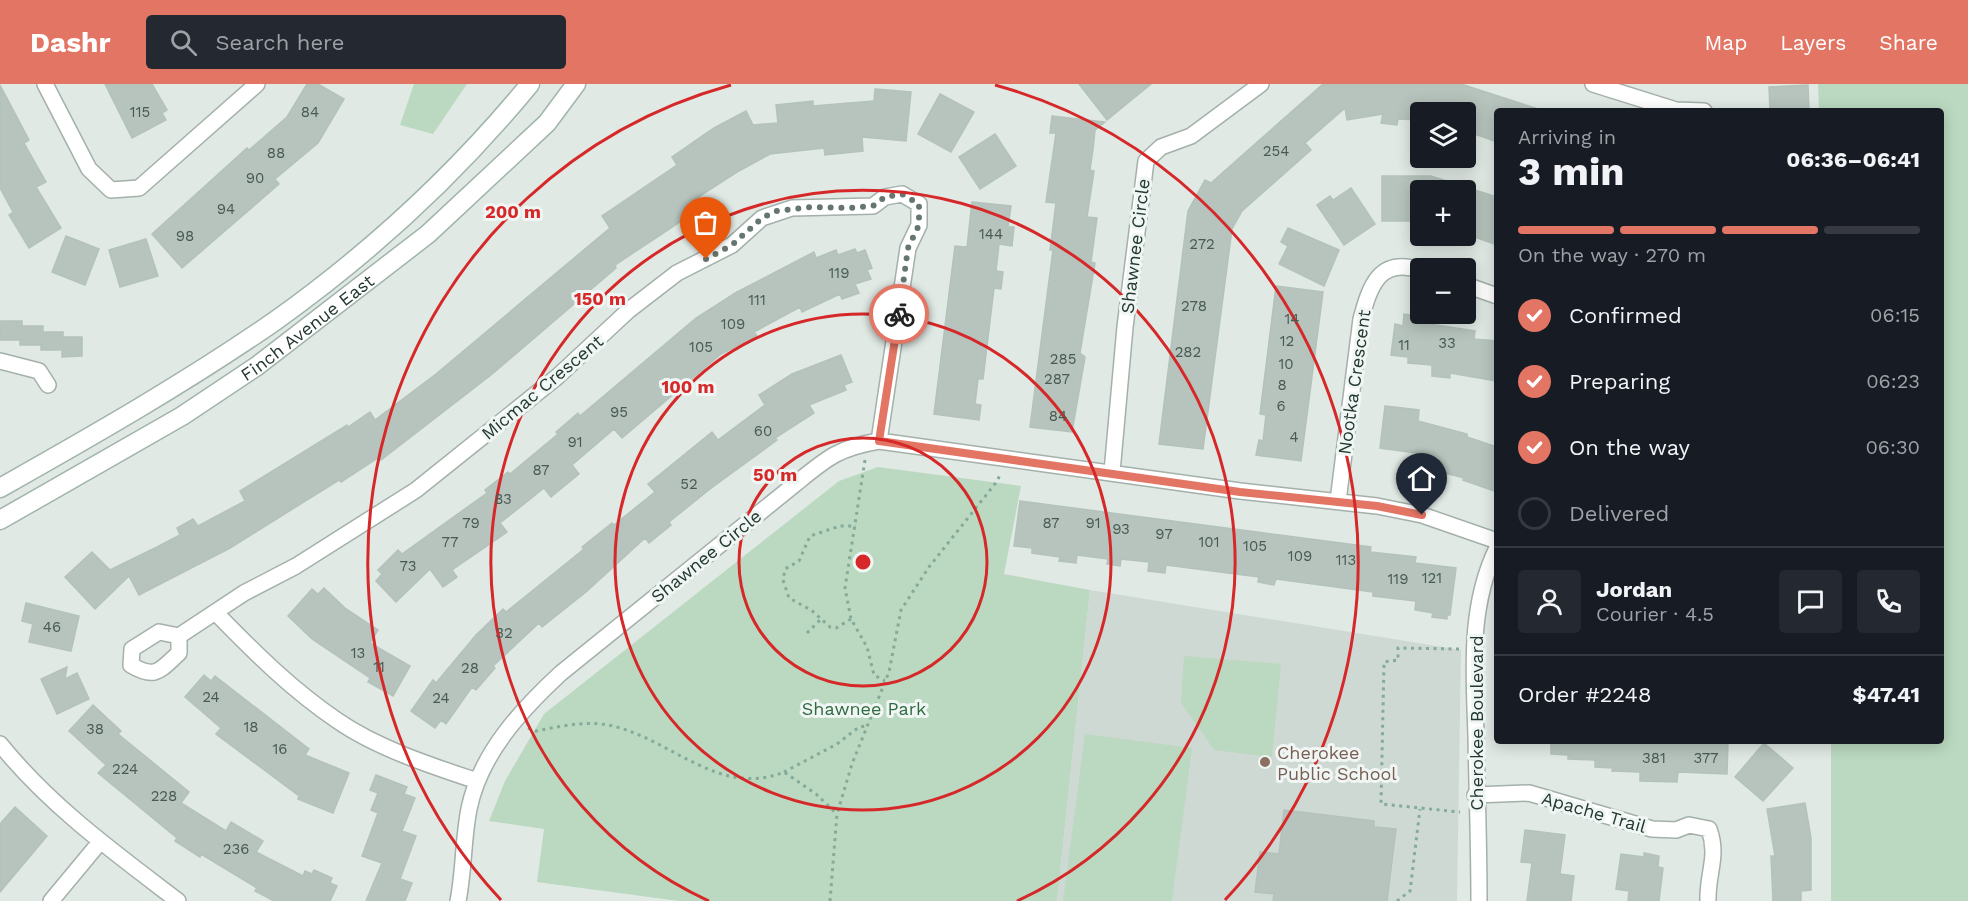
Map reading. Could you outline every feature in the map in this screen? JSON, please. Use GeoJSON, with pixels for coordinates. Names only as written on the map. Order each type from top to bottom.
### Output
{"type":"FeatureCollection","features":[{"type":"Feature","properties":{"kind":"main road","name":"Finch Avenue East"},"geometry":{"type":"LineString","coordinates":[[0,488],[142,407],[278,319],[392,227],[504,115],[530,84]]}},
{"type":"Feature","properties":{"kind":"main road","name":"Finch Avenue East"},"geometry":{"type":"LineString","coordinates":[[0,520],[182,416],[258,366],[428,234],[547,123],[576,84]]}},
{"type":"Feature","properties":{"kind":"street"},"geometry":{"type":"LineString","coordinates":[[45,84],[89,169],[111,190],[139,188],[257,84]]}},
{"type":"Feature","properties":{"kind":"street","name":"Shawnee Circle"},"geometry":{"type":"LineString","coordinates":[[1112,472],[1125,327],[1146,161],[1161,147],[1191,136],[1261,84]]}},
{"type":"Feature","properties":{"kind":"street"},"geometry":{"type":"LineString","coordinates":[[1593,84],[1670,108]]}},
{"type":"Feature","properties":{"kind":"street","name":"Micmac Crescent"},"geometry":{"type":"LineString","coordinates":[[179,636],[244,593],[296,566],[416,490],[557,377],[629,310],[677,273],[732,245],[762,218],[776,211],[812,207],[873,206],[885,197],[902,194],[919,204],[919,225],[908,248],[879,441]]}},
{"type":"Feature","properties":{"kind":"street","name":"Nootka Crescent"},"geometry":{"type":"LineString","coordinates":[[1338,501],[1361,319],[1368,294],[1375,279],[1392,268],[1410,269]]}},
{"type":"Feature","properties":{"kind":"street"},"geometry":{"type":"LineString","coordinates":[[1476,289],[1494,295]]}},
{"type":"Feature","properties":{"kind":"street"},"geometry":{"type":"LineString","coordinates":[[0,361],[39,371],[48,385]]}},
{"type":"Feature","properties":{"kind":"street","name":"Shawnee Circle"},"geometry":{"type":"LineString","coordinates":[[458,901],[466,824],[477,782],[515,720],[561,673],[826,459],[849,446],[879,441],[1003,460],[1112,472],[1240,492],[1338,501],[1422,515],[1494,540]]}},
{"type":"Feature","properties":{"kind":"street","name":"Cherokee Boulevard"},"geometry":{"type":"LineString","coordinates":[[1479,901],[1475,795],[1474,639],[1480,593],[1494,554]]}},
{"type":"Feature","properties":{"kind":"street"},"geometry":{"type":"LineString","coordinates":[[215,612],[294,689],[340,723],[439,769],[477,782]]}},
{"type":"Feature","properties":{"kind":"street"},"geometry":{"type":"LineString","coordinates":[[0,744],[52,799],[100,842],[178,901]]}},
{"type":"Feature","properties":{"kind":"street","name":"Apache Trail"},"geometry":{"type":"LineString","coordinates":[[1475,795],[1529,793],[1652,829],[1676,830],[1689,825],[1709,829],[1715,852],[1713,867],[1707,878],[1708,901]]}},
{"type":"Feature","properties":{"kind":"street"},"geometry":{"type":"LineString","coordinates":[[51,901],[100,842]]}},
{"type":"Feature","properties":{"kind":"path"},"geometry":{"type":"LineString","coordinates":[[866,458],[844,588],[851,619],[867,647],[874,675],[885,681]]}},
{"type":"Feature","properties":{"kind":"path"},"geometry":{"type":"LineString","coordinates":[[830,901],[837,814],[866,726],[892,661],[901,610],[929,567],[998,480],[1003,460]]}},
{"type":"Feature","properties":{"kind":"path"},"geometry":{"type":"LineString","coordinates":[[851,619],[833,628],[787,595],[783,580],[784,570],[799,561],[807,540],[813,534],[840,526],[856,526]]}},
{"type":"Feature","properties":{"kind":"path"},"geometry":{"type":"LineString","coordinates":[[807,633],[821,619]]}},
{"type":"Feature","properties":{"kind":"path"},"geometry":{"type":"LineString","coordinates":[[1460,812],[1381,804],[1384,662],[1398,660],[1398,648],[1461,649]]}},
{"type":"Feature","properties":{"kind":"path"},"geometry":{"type":"LineString","coordinates":[[522,727],[536,731],[594,723],[628,731],[725,776],[751,779],[784,772],[837,744],[859,727],[866,726]]}},
{"type":"Feature","properties":{"kind":"path"},"geometry":{"type":"LineString","coordinates":[[784,772],[816,794],[837,814]]}},
{"type":"Feature","properties":{"kind":"path"},"geometry":{"type":"LineString","coordinates":[[1397,901],[1410,891],[1420,809]]}},
{"type":"Feature","properties":{"kind":"shaded area","name":"Cherokee Public School"},"geometry":{"type":"Polygon","coordinates":[[[1090,590],[1461,650],[1457,901],[1057,901],[1090,590]]]}},
{"type":"Feature","properties":{"kind":"green space"},"geometry":{"type":"Polygon","coordinates":[[[414,84],[467,84],[433,134],[400,125],[414,84]]]}},
{"type":"Feature","properties":{"kind":"green space"},"geometry":{"type":"Polygon","coordinates":[[[1818,84],[1968,84],[1968,901],[1831,901],[1831,744],[1944,744],[1944,108],[1819,108],[1818,84]]]}},
{"type":"Feature","properties":{"kind":"green space","name":"Shawnee Park"},"geometry":{"type":"Polygon","coordinates":[[[878,467],[1021,486],[1004,574],[1090,590],[1057,901],[679,901],[537,882],[544,829],[489,821],[505,781],[544,714],[839,481],[878,467]]]}},
{"type":"Feature","properties":{"kind":"green space"},"geometry":{"type":"Polygon","coordinates":[[[1184,656],[1281,664],[1272,757],[1214,750],[1181,703],[1184,656]]]}},
{"type":"Feature","properties":{"kind":"green space"},"geometry":{"type":"Polygon","coordinates":[[[1085,734],[1192,748],[1172,901],[1063,901],[1085,734]]]}},
{"type":"Feature","properties":{"kind":"building"},"geometry":{"type":"Polygon","coordinates":[[[105,84],[152,84],[167,110],[162,113],[166,120],[132,138],[105,84]]]}},
{"type":"Feature","properties":{"kind":"building"},"geometry":{"type":"Polygon","coordinates":[[[307,84],[318,84],[344,99],[318,143],[275,179],[279,184],[182,268],[152,234],[247,148],[249,150],[287,117],[307,84]]]}},
{"type":"Feature","properties":{"kind":"building"},"geometry":{"type":"Polygon","coordinates":[[[1079,84],[1151,84],[1107,120],[1079,84]]]}},
{"type":"Feature","properties":{"kind":"building"},"geometry":{"type":"Polygon","coordinates":[[[1323,84],[1461,84],[1535,108],[1494,108],[1494,141],[1476,135],[1476,102],[1410,102],[1410,120],[1398,119],[1397,125],[1381,123],[1383,114],[1347,120],[1345,108],[1305,143],[1311,150],[1242,211],[1232,229],[1203,449],[1159,444],[1188,211],[1205,180],[1211,183],[1323,84]]]}},
{"type":"Feature","properties":{"kind":"building"},"geometry":{"type":"Polygon","coordinates":[[[0,85],[29,140],[24,143],[46,182],[36,187],[61,228],[29,248],[9,215],[13,212],[0,188],[0,85]]]}},
{"type":"Feature","properties":{"kind":"building"},"geometry":{"type":"Polygon","coordinates":[[[1808,85],[1809,108],[1770,108],[1769,87],[1808,85]]]}},
{"type":"Feature","properties":{"kind":"building"},"geometry":{"type":"Polygon","coordinates":[[[875,89],[911,92],[906,141],[862,137],[863,151],[825,155],[824,148],[770,154],[737,172],[692,201],[698,210],[615,265],[616,268],[491,375],[381,460],[379,457],[230,548],[139,595],[129,576],[95,609],[65,577],[92,552],[110,570],[157,547],[180,535],[177,528],[193,519],[198,526],[245,501],[240,491],[347,425],[348,427],[370,412],[375,420],[436,374],[610,228],[602,216],[677,165],[672,157],[714,128],[746,111],[753,125],[778,123],[776,105],[813,101],[813,106],[874,101],[875,89]]]}},
{"type":"Feature","properties":{"kind":"building"},"geometry":{"type":"Polygon","coordinates":[[[940,94],[974,112],[951,152],[918,134],[940,94]]]}},
{"type":"Feature","properties":{"kind":"building"},"geometry":{"type":"Polygon","coordinates":[[[1052,116],[1105,122],[1095,130],[1090,170],[1094,171],[1087,217],[1097,218],[1091,262],[1095,263],[1080,353],[1085,357],[1072,432],[1030,427],[1053,250],[1050,250],[1056,203],[1046,202],[1056,133],[1050,133],[1052,116]]]}},
{"type":"Feature","properties":{"kind":"building"},"geometry":{"type":"Polygon","coordinates":[[[995,134],[1016,166],[980,189],[959,157],[995,134]]]}},
{"type":"Feature","properties":{"kind":"building"},"geometry":{"type":"Polygon","coordinates":[[[1382,176],[1431,176],[1444,180],[1410,180],[1410,221],[1382,221],[1382,176]]]}},
{"type":"Feature","properties":{"kind":"building"},"geometry":{"type":"Polygon","coordinates":[[[1351,188],[1375,224],[1344,245],[1317,205],[1330,196],[1333,200],[1351,188]]]}},
{"type":"Feature","properties":{"kind":"building"},"geometry":{"type":"Polygon","coordinates":[[[1476,190],[1494,196],[1494,244],[1476,238],[1476,190]]]}},
{"type":"Feature","properties":{"kind":"building"},"geometry":{"type":"Polygon","coordinates":[[[972,202],[1011,206],[1008,227],[1014,227],[1012,246],[999,244],[996,271],[1003,272],[1001,289],[994,288],[983,379],[978,379],[975,404],[981,405],[979,420],[934,414],[955,246],[967,247],[972,202]]]}},
{"type":"Feature","properties":{"kind":"building"},"geometry":{"type":"Polygon","coordinates":[[[1288,228],[1339,250],[1324,286],[1279,264],[1288,246],[1281,242],[1288,228]]]}},
{"type":"Feature","properties":{"kind":"building"},"geometry":{"type":"Polygon","coordinates":[[[66,236],[99,249],[85,285],[52,272],[66,236]]]}},
{"type":"Feature","properties":{"kind":"building"},"geometry":{"type":"Polygon","coordinates":[[[146,239],[158,276],[120,287],[109,250],[146,239]]]}},
{"type":"Feature","properties":{"kind":"building"},"geometry":{"type":"Polygon","coordinates":[[[855,249],[857,253],[865,250],[872,268],[867,270],[871,279],[855,284],[859,293],[842,299],[840,294],[802,312],[800,307],[754,332],[757,336],[721,354],[622,438],[614,429],[572,465],[579,474],[551,497],[544,488],[500,523],[507,532],[452,570],[457,577],[443,587],[430,569],[396,602],[376,581],[382,574],[378,570],[398,550],[402,554],[487,493],[485,490],[508,472],[510,474],[558,434],[556,432],[578,413],[580,416],[696,318],[737,292],[814,252],[816,258],[836,250],[838,255],[855,249]]]}},
{"type":"Feature","properties":{"kind":"building"},"geometry":{"type":"Polygon","coordinates":[[[1276,286],[1323,292],[1301,461],[1256,455],[1259,440],[1263,441],[1266,415],[1260,414],[1276,286]]]}},
{"type":"Feature","properties":{"kind":"building"},"geometry":{"type":"Polygon","coordinates":[[[1404,314],[1410,315],[1410,324],[1430,324],[1475,331],[1474,339],[1494,341],[1494,380],[1450,373],[1450,378],[1432,376],[1432,365],[1408,363],[1408,357],[1391,355],[1395,324],[1403,326],[1404,314]]]}},
{"type":"Feature","properties":{"kind":"building"},"geometry":{"type":"Polygon","coordinates":[[[0,321],[22,321],[22,326],[43,326],[43,332],[63,332],[63,337],[82,337],[82,356],[62,357],[62,350],[41,350],[41,345],[20,345],[20,340],[0,340],[0,321]]]}},
{"type":"Feature","properties":{"kind":"building"},"geometry":{"type":"Polygon","coordinates":[[[841,355],[852,382],[844,385],[846,390],[809,405],[814,413],[775,438],[777,440],[710,489],[669,522],[671,525],[649,543],[645,538],[586,592],[542,627],[539,623],[493,666],[495,668],[476,690],[472,687],[446,724],[441,720],[435,728],[411,711],[433,680],[436,683],[476,635],[503,609],[506,612],[584,549],[582,547],[655,492],[648,484],[712,432],[718,440],[765,405],[759,395],[792,374],[841,355]]]}},
{"type":"Feature","properties":{"kind":"building"},"geometry":{"type":"Polygon","coordinates":[[[1385,406],[1419,410],[1418,421],[1467,434],[1467,437],[1494,446],[1494,491],[1463,480],[1464,478],[1419,466],[1423,454],[1380,448],[1385,406]]]}},
{"type":"Feature","properties":{"kind":"building"},"geometry":{"type":"Polygon","coordinates":[[[1020,501],[1371,547],[1370,552],[1416,557],[1415,563],[1456,568],[1450,615],[1447,615],[1447,619],[1432,617],[1433,613],[1415,610],[1416,601],[1373,596],[1373,592],[1276,579],[1274,585],[1258,582],[1259,577],[1166,565],[1165,573],[1148,571],[1149,562],[1121,559],[1120,566],[1107,564],[1108,559],[1077,555],[1076,563],[1059,561],[1060,557],[1032,553],[1032,548],[1014,546],[1020,501]]]}},
{"type":"Feature","properties":{"kind":"building"},"geometry":{"type":"Polygon","coordinates":[[[324,588],[345,608],[378,630],[370,643],[410,666],[393,696],[368,682],[370,678],[312,639],[288,616],[312,589],[318,594],[324,588]]]}},
{"type":"Feature","properties":{"kind":"building"},"geometry":{"type":"Polygon","coordinates":[[[26,603],[79,616],[71,651],[29,642],[33,624],[22,621],[26,603]]]}},
{"type":"Feature","properties":{"kind":"building"},"geometry":{"type":"Polygon","coordinates":[[[67,667],[65,679],[77,673],[89,699],[57,714],[41,679],[67,667]]]}},
{"type":"Feature","properties":{"kind":"building"},"geometry":{"type":"Polygon","coordinates":[[[204,675],[211,681],[215,676],[309,749],[305,755],[349,773],[333,813],[298,799],[299,796],[216,734],[221,728],[185,697],[204,675]]]}},
{"type":"Feature","properties":{"kind":"building"},"geometry":{"type":"Polygon","coordinates":[[[93,705],[121,731],[118,734],[189,792],[181,803],[226,831],[231,822],[263,841],[256,852],[303,876],[305,871],[312,874],[314,870],[332,878],[330,883],[337,886],[330,901],[274,901],[255,891],[257,888],[201,854],[200,857],[175,841],[177,838],[98,773],[106,765],[69,731],[93,705]]]}},
{"type":"Feature","properties":{"kind":"building"},"geometry":{"type":"Polygon","coordinates":[[[1551,744],[1728,744],[1727,774],[1678,772],[1677,782],[1640,781],[1640,772],[1612,771],[1613,768],[1595,767],[1595,760],[1568,759],[1568,755],[1551,754],[1551,744]]]}},
{"type":"Feature","properties":{"kind":"building"},"geometry":{"type":"Polygon","coordinates":[[[1763,744],[1793,768],[1763,801],[1735,777],[1763,744]]]}},
{"type":"Feature","properties":{"kind":"building"},"geometry":{"type":"Polygon","coordinates":[[[376,775],[407,787],[404,794],[415,798],[402,831],[416,836],[400,879],[412,883],[405,901],[366,901],[382,863],[362,856],[378,813],[371,810],[378,793],[370,790],[376,775]]]}},
{"type":"Feature","properties":{"kind":"building"},"geometry":{"type":"Polygon","coordinates":[[[1805,803],[1811,838],[1811,890],[1801,891],[1801,901],[1773,901],[1771,856],[1775,856],[1767,809],[1805,803]]]}},
{"type":"Feature","properties":{"kind":"building"},"geometry":{"type":"Polygon","coordinates":[[[15,807],[47,836],[0,892],[0,824],[15,807]]]}},
{"type":"Feature","properties":{"kind":"building"},"geometry":{"type":"Polygon","coordinates":[[[1284,810],[1374,821],[1374,827],[1396,829],[1387,901],[1273,901],[1274,894],[1255,892],[1260,852],[1279,854],[1284,810]]]}},
{"type":"Feature","properties":{"kind":"building"},"geometry":{"type":"Polygon","coordinates":[[[1525,830],[1565,835],[1560,874],[1574,876],[1571,901],[1527,901],[1532,863],[1521,862],[1525,830]]]}},
{"type":"Feature","properties":{"kind":"building"},"geometry":{"type":"Polygon","coordinates":[[[1644,853],[1659,856],[1658,867],[1663,868],[1659,901],[1628,901],[1629,891],[1616,889],[1621,854],[1644,857],[1644,853]]]}},
{"type":"Feature","properties":{"kind":"way so far"},"geometry":{"type":"LineString","coordinates":[[706,259],[732,245],[762,218],[776,211],[792,208],[873,206],[885,197],[902,194],[919,204],[919,225],[908,248],[899,314]]}},
{"type":"Feature","properties":{"kind":"place","name":"Cherokee Public School"},"geometry":{"type":"Point","coordinates":[1265,762]}},
{"type":"Feature","properties":{"kind":"route"},"geometry":{"type":"LineString","coordinates":[[899,314],[879,441],[1003,460],[1112,472],[1240,492],[1377,506],[1422,515]]}}]}
